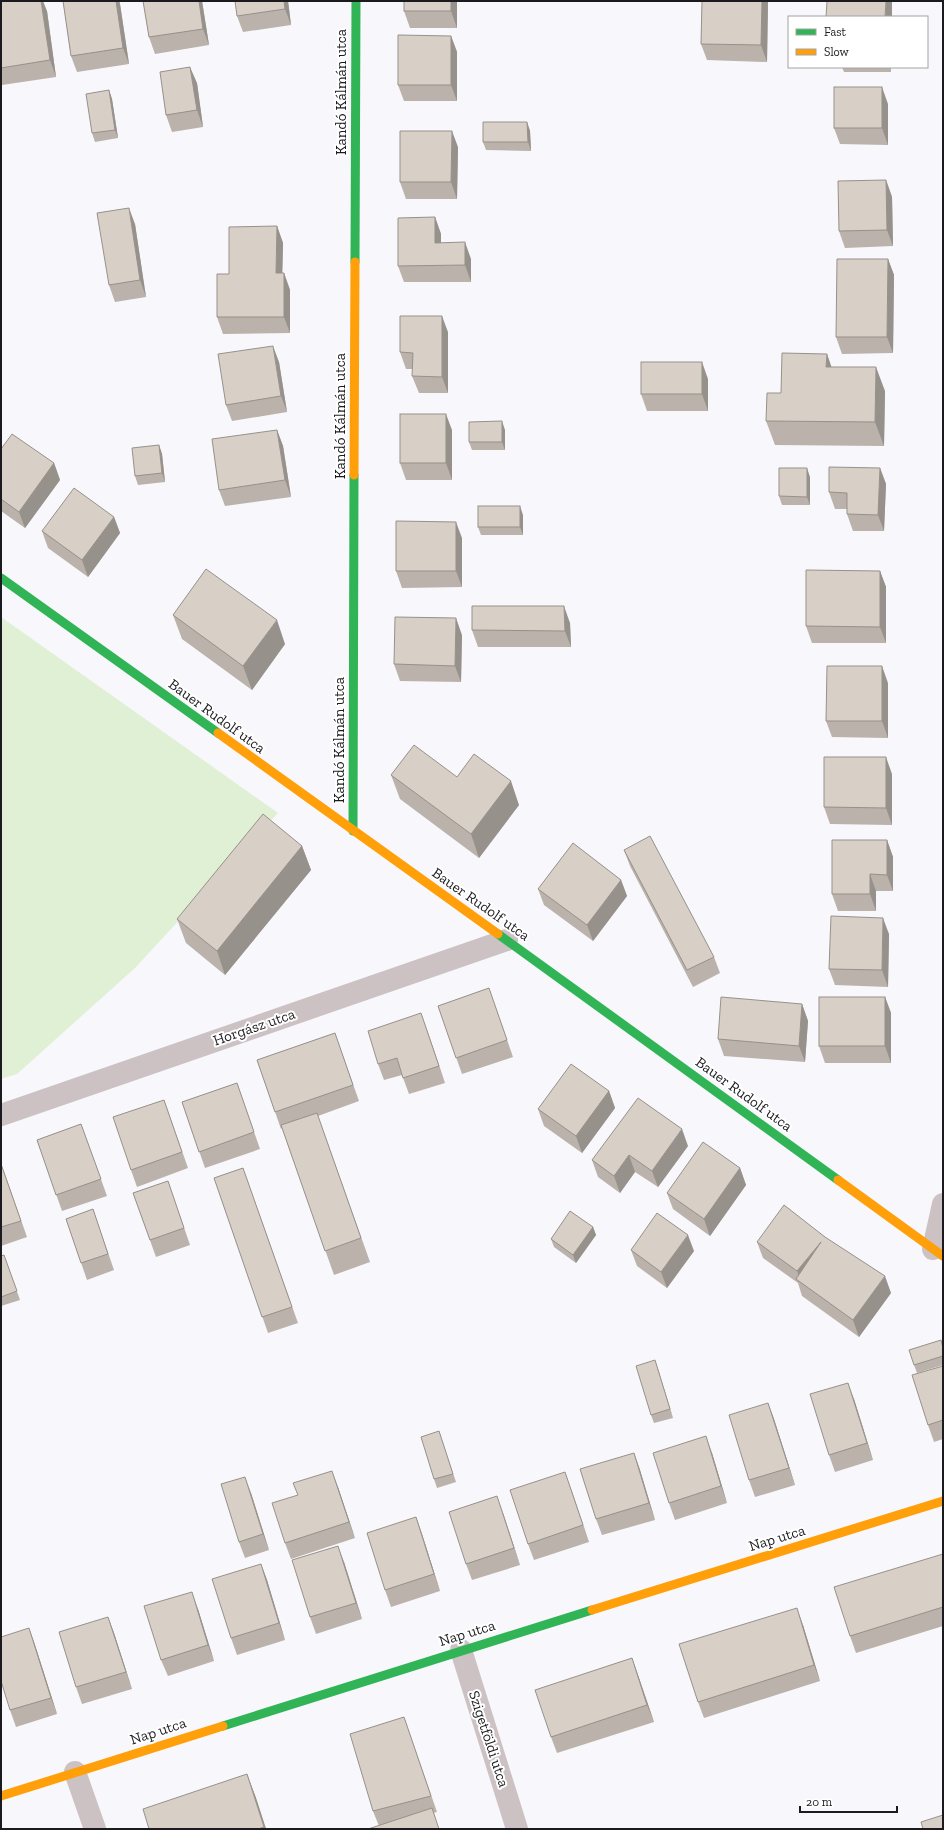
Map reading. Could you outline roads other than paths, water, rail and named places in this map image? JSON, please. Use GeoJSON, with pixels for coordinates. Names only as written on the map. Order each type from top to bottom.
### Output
{"type":"FeatureCollection","features":[{"type":"Feature","properties":{"kind":"street","name":"Kandó Kálmán utca"},"geometry":{"type":"LineString","coordinates":[[353,831],[356,1]]}},
{"type":"Feature","properties":{"kind":"street","name":"Bauer Rudolf utca"},"geometry":{"type":"LineString","coordinates":[[1,578],[507,940],[938,1253]]}},
{"type":"Feature","properties":{"kind":"street","name":"Horgász utca"},"geometry":{"type":"LineString","coordinates":[[1,1115],[507,940]]}},
{"type":"Feature","properties":{"kind":"street"},"geometry":{"type":"LineString","coordinates":[[938,1253],[943,1204]]}},
{"type":"Feature","properties":{"kind":"street","name":"Nap utca"},"geometry":{"type":"LineString","coordinates":[[1,1796],[461,1650],[943,1501]]}},
{"type":"Feature","properties":{"kind":"street","name":"Szigetföldi utca"},"geometry":{"type":"LineString","coordinates":[[461,1650],[518,1829]]}},
{"type":"Feature","properties":{"kind":"street"},"geometry":{"type":"LineString","coordinates":[[75,1772],[95,1829]]}}]}
